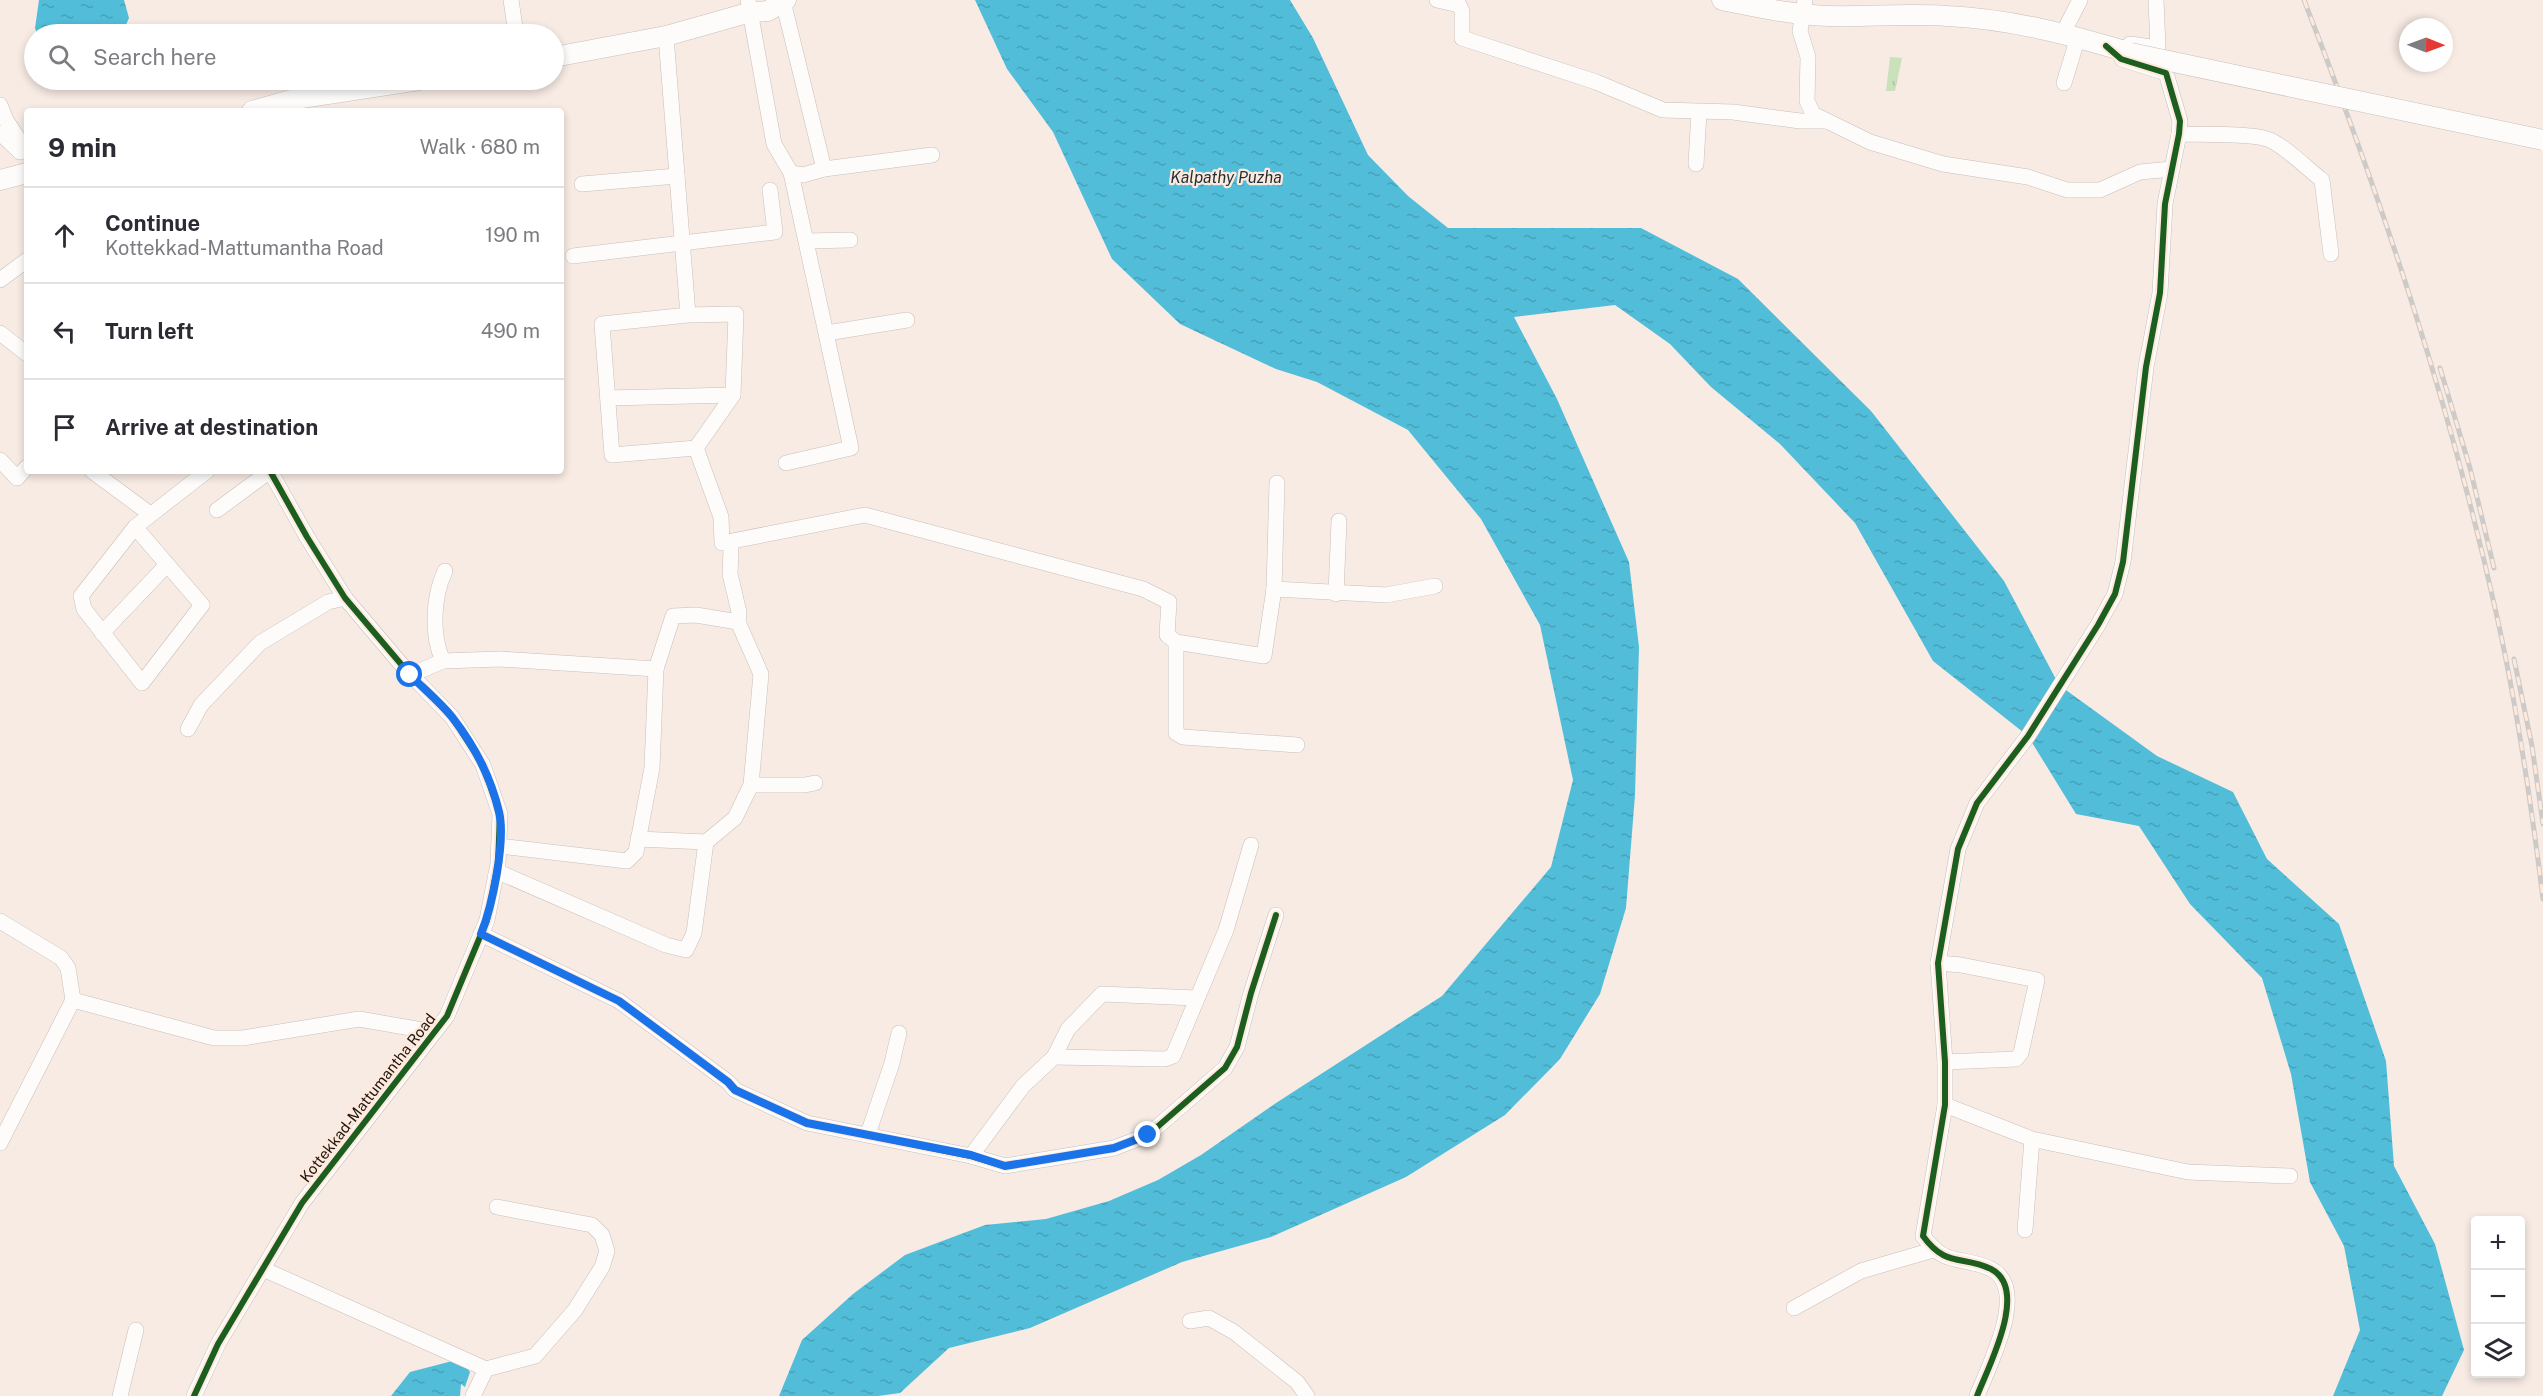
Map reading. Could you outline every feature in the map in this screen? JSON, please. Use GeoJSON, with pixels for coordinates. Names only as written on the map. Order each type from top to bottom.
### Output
{"type":"FeatureCollection","features":[{"type":"Feature","properties":{"kind":"main road"},"geometry":{"type":"LineString","coordinates":[[1722,0],[1804,7],[1827,16],[1947,15],[1991,19],[2071,35],[2131,53],[2543,140]]}},
{"type":"Feature","properties":{"kind":"main road"},"geometry":{"type":"LineString","coordinates":[[564,55],[666,36],[749,6],[768,10],[784,1]]}},
{"type":"Feature","properties":{"kind":"main road"},"geometry":{"type":"LineString","coordinates":[[263,108],[295,99],[354,90]]}},
{"type":"Feature","properties":{"kind":"main road"},"geometry":{"type":"LineString","coordinates":[[0,180],[24,174]]}},
{"type":"Feature","properties":{"kind":"street"},"geometry":{"type":"LineString","coordinates":[[511,0],[515,24]]}},
{"type":"Feature","properties":{"kind":"street"},"geometry":{"type":"LineString","coordinates":[[1437,0],[1459,5],[1462,11],[1462,38],[1596,81],[1663,110],[1733,112],[1800,121],[1828,120]]}},
{"type":"Feature","properties":{"kind":"street"},"geometry":{"type":"LineString","coordinates":[[2064,83],[2071,35],[2080,0]]}},
{"type":"Feature","properties":{"kind":"street"},"geometry":{"type":"LineString","coordinates":[[2106,46],[2121,43],[2158,48],[2156,0]]}},
{"type":"Feature","properties":{"kind":"street"},"geometry":{"type":"LineString","coordinates":[[784,1],[824,169]]}},
{"type":"Feature","properties":{"kind":"street"},"geometry":{"type":"LineString","coordinates":[[749,6],[774,144],[791,173],[851,448],[849,451],[786,463]]}},
{"type":"Feature","properties":{"kind":"street"},"geometry":{"type":"LineString","coordinates":[[1804,7],[1800,31],[1808,57],[1807,101],[1814,114],[1870,141],[1943,164],[2028,177],[2067,190],[2100,190],[2140,172],[2172,169]]}},
{"type":"Feature","properties":{"kind":"street"},"geometry":{"type":"LineString","coordinates":[[666,36],[688,315]]}},
{"type":"Feature","properties":{"kind":"street"},"geometry":{"type":"LineString","coordinates":[[1977,1396],[2002,1332],[2009,1300],[2005,1282],[1991,1269],[1952,1260],[1933,1250],[1923,1236],[1945,1105],[1945,1062],[1938,963],[1958,849],[1977,803],[2028,736],[2115,594],[2122,562],[2146,367],[2160,293],[2165,204],[2179,134],[2180,121],[2166,73],[2121,59],[2106,46]]}},
{"type":"Feature","properties":{"kind":"street"},"geometry":{"type":"LineString","coordinates":[[0,105],[6,120],[24,147]]}},
{"type":"Feature","properties":{"kind":"street"},"geometry":{"type":"LineString","coordinates":[[1696,164],[1699,112]]}},
{"type":"Feature","properties":{"kind":"street"},"geometry":{"type":"LineString","coordinates":[[0,133],[24,156]]}},
{"type":"Feature","properties":{"kind":"street"},"geometry":{"type":"LineString","coordinates":[[2179,134],[2268,139],[2283,147],[2322,180],[2331,254]]}},
{"type":"Feature","properties":{"kind":"street"},"geometry":{"type":"LineString","coordinates":[[791,173],[803,176],[824,169],[932,155]]}},
{"type":"Feature","properties":{"kind":"street"},"geometry":{"type":"LineString","coordinates":[[582,184],[677,176]]}},
{"type":"Feature","properties":{"kind":"street"},"geometry":{"type":"LineString","coordinates":[[573,256],[775,231],[770,190]]}},
{"type":"Feature","properties":{"kind":"street"},"geometry":{"type":"LineString","coordinates":[[807,241],[850,240]]}},
{"type":"Feature","properties":{"kind":"street"},"geometry":{"type":"LineString","coordinates":[[0,280],[24,262]]}},
{"type":"Feature","properties":{"kind":"street"},"geometry":{"type":"LineString","coordinates":[[736,314],[734,395],[696,448],[612,455],[602,324],[688,315],[736,314]]}},
{"type":"Feature","properties":{"kind":"street"},"geometry":{"type":"LineString","coordinates":[[827,333],[907,320]]}},
{"type":"Feature","properties":{"kind":"street"},"geometry":{"type":"LineString","coordinates":[[0,333],[24,352]]}},
{"type":"Feature","properties":{"kind":"street"},"geometry":{"type":"LineString","coordinates":[[608,398],[734,395]]}},
{"type":"Feature","properties":{"kind":"street"},"geometry":{"type":"LineString","coordinates":[[696,448],[721,517],[722,543],[865,515],[1143,589],[1168,602],[1167,635],[1176,642],[1264,656],[1274,589],[1277,483]]}},
{"type":"Feature","properties":{"kind":"street"},"geometry":{"type":"LineString","coordinates":[[0,460],[17,478],[24,470]]}},
{"type":"Feature","properties":{"kind":"street"},"geometry":{"type":"LineString","coordinates":[[96,474],[150,514]]}},
{"type":"Feature","properties":{"kind":"street"},"geometry":{"type":"LineString","coordinates":[[135,527],[202,605],[142,683],[84,609],[81,596],[135,527],[203,474]]}},
{"type":"Feature","properties":{"kind":"street"},"geometry":{"type":"LineString","coordinates":[[217,510],[266,474]]}},
{"type":"Feature","properties":{"kind":"street","name":"Kottekkad-Mattumantha Road"},"geometry":{"type":"LineString","coordinates":[[194,1396],[218,1344],[302,1203],[447,1016],[487,920],[499,846],[500,814],[483,765],[452,717],[410,675],[345,598],[272,474]]}},
{"type":"Feature","properties":{"kind":"street"},"geometry":{"type":"LineString","coordinates":[[1336,594],[1339,522]]}},
{"type":"Feature","properties":{"kind":"street"},"geometry":{"type":"LineString","coordinates":[[638,839],[706,842],[735,818],[751,785],[761,674],[738,622],[739,612],[730,574],[731,549],[728,542]]}},
{"type":"Feature","properties":{"kind":"street"},"geometry":{"type":"LineString","coordinates":[[102,633],[162,570]]}},
{"type":"Feature","properties":{"kind":"street"},"geometry":{"type":"LineString","coordinates":[[443,661],[435,644],[435,635],[437,590],[445,571]]}},
{"type":"Feature","properties":{"kind":"street"},"geometry":{"type":"LineString","coordinates":[[1274,589],[1386,595],[1435,586]]}},
{"type":"Feature","properties":{"kind":"street"},"geometry":{"type":"LineString","coordinates":[[188,729],[201,705],[260,643],[328,602],[345,598]]}},
{"type":"Feature","properties":{"kind":"street"},"geometry":{"type":"LineString","coordinates":[[499,846],[627,861],[636,852],[652,768],[656,669],[673,616],[696,615],[738,622]]}},
{"type":"Feature","properties":{"kind":"street"},"geometry":{"type":"LineString","coordinates":[[1176,642],[1176,733],[1183,737],[1297,745]]}},
{"type":"Feature","properties":{"kind":"street"},"geometry":{"type":"LineString","coordinates":[[410,675],[443,661],[500,659],[656,669]]}},
{"type":"Feature","properties":{"kind":"street"},"geometry":{"type":"LineString","coordinates":[[751,785],[815,783]]}},
{"type":"Feature","properties":{"kind":"street"},"geometry":{"type":"LineString","coordinates":[[496,875],[503,874],[641,935],[680,950],[686,950],[694,933],[706,842]]}},
{"type":"Feature","properties":{"kind":"street"},"geometry":{"type":"LineString","coordinates":[[1053,1057],[1165,1059],[1173,1056],[1226,930],[1251,846]]}},
{"type":"Feature","properties":{"kind":"street"},"geometry":{"type":"LineString","coordinates":[[481,934],[619,1001],[728,1082],[735,1090],[807,1123],[971,1155],[1005,1166],[1114,1148],[1148,1135],[1225,1068],[1237,1047],[1251,993],[1276,915]]}},
{"type":"Feature","properties":{"kind":"street"},"geometry":{"type":"LineString","coordinates":[[0,921],[61,958],[68,968],[74,1000],[0,1143]]}},
{"type":"Feature","properties":{"kind":"street"},"geometry":{"type":"LineString","coordinates":[[1938,963],[1961,965],[2037,980],[2021,1053],[2016,1059],[1945,1062]]}},
{"type":"Feature","properties":{"kind":"street"},"geometry":{"type":"LineString","coordinates":[[971,1155],[1023,1086],[1053,1057],[1068,1029],[1102,994],[1196,998]]}},
{"type":"Feature","properties":{"kind":"street"},"geometry":{"type":"LineString","coordinates":[[74,1000],[214,1038],[243,1038],[359,1019],[434,1032]]}},
{"type":"Feature","properties":{"kind":"street"},"geometry":{"type":"LineString","coordinates":[[868,1134],[892,1063],[899,1033]]}},
{"type":"Feature","properties":{"kind":"street"},"geometry":{"type":"LineString","coordinates":[[1945,1105],[2032,1139],[2188,1172],[2290,1176]]}},
{"type":"Feature","properties":{"kind":"street"},"geometry":{"type":"LineString","coordinates":[[2025,1230],[2032,1139]]}},
{"type":"Feature","properties":{"kind":"street"},"geometry":{"type":"LineString","coordinates":[[263,1269],[486,1369],[535,1356],[575,1310],[602,1266],[607,1251],[602,1235],[592,1225],[497,1207]]}},
{"type":"Feature","properties":{"kind":"street"},"geometry":{"type":"LineString","coordinates":[[1794,1308],[1861,1271],[1933,1250]]}},
{"type":"Feature","properties":{"kind":"street"},"geometry":{"type":"LineString","coordinates":[[1190,1321],[1209,1318],[1234,1332],[1298,1382],[1306,1396]]}},
{"type":"Feature","properties":{"kind":"street"},"geometry":{"type":"LineString","coordinates":[[120,1396],[136,1330]]}},
{"type":"Feature","properties":{"kind":"street"},"geometry":{"type":"LineString","coordinates":[[473,1396],[486,1369]]}},
{"type":"Feature","properties":{"kind":"green space"},"geometry":{"type":"Polygon","coordinates":[[[1890,57],[1902,58],[1895,91],[1886,91],[1890,57]]]}},
{"type":"Feature","properties":{"kind":"water"},"geometry":{"type":"Polygon","coordinates":[[[39,0],[124,0],[129,18],[126,24],[36,24],[39,0]]]}},
{"type":"Feature","properties":{"kind":"water","name":"Kalpathy Puzha"},"geometry":{"type":"Polygon","coordinates":[[[975,0],[1290,0],[1313,38],[1368,155],[1408,196],[1448,228],[1641,228],[1738,279],[1871,411],[2004,581],[2059,685],[2157,756],[2233,792],[2267,859],[2339,924],[2386,1061],[2394,1166],[2435,1244],[2464,1350],[2442,1396],[2333,1396],[2360,1330],[2344,1246],[2310,1182],[2291,1074],[2262,978],[2190,904],[2139,826],[2076,814],[2028,736],[1933,661],[1855,523],[1780,444],[1711,387],[1670,344],[1615,305],[1514,317],[1557,399],[1629,562],[1639,647],[1635,795],[1626,908],[1600,994],[1560,1059],[1505,1115],[1406,1177],[1271,1237],[1182,1262],[1030,1328],[949,1348],[900,1393],[878,1396],[779,1396],[802,1340],[853,1294],[905,1255],[985,1225],[1046,1219],[1109,1201],[1158,1180],[1201,1155],[1276,1103],[1442,996],[1551,867],[1573,780],[1540,625],[1481,519],[1408,430],[1317,382],[1276,369],[1180,324],[1112,259],[1053,132],[1007,69],[975,0]]]}},
{"type":"Feature","properties":{"kind":"water"},"geometry":{"type":"Polygon","coordinates":[[[460,1359],[470,1372],[465,1387],[461,1384],[460,1396],[391,1396],[410,1372],[460,1359]]]}},
{"type":"Feature","properties":{"kind":"railway"},"geometry":{"type":"LineString","coordinates":[[2304,0],[2386,225],[2435,376],[2457,453],[2477,530],[2510,680],[2543,899]]}},
{"type":"Feature","properties":{"kind":"railway"},"geometry":{"type":"LineString","coordinates":[[2440,368],[2470,468],[2494,568]]}},
{"type":"Feature","properties":{"kind":"railway"},"geometry":{"type":"LineString","coordinates":[[2514,659],[2532,746],[2543,824]]}},
{"type":"Feature","properties":{"kind":"cycle path"},"geometry":{"type":"LineString","coordinates":[[1977,1396],[2003,1329],[2007,1310],[2007,1293],[2002,1279],[1991,1269],[1947,1257],[1939,1253],[1923,1236],[1945,1105],[1945,1062],[1938,963],[1958,849],[1977,803],[2028,736],[2115,594],[2123,562],[2146,367],[2160,293],[2165,204],[2179,134],[2180,121],[2166,73],[2121,59],[2106,46]]}},
{"type":"Feature","properties":{"kind":"cycle path"},"geometry":{"type":"LineString","coordinates":[[194,1396],[218,1344],[302,1203],[447,1016],[487,920],[498,864],[500,814],[483,765],[452,717],[406,670],[345,598],[272,474]]}},
{"type":"Feature","properties":{"kind":"cycle path"},"geometry":{"type":"LineString","coordinates":[[481,934],[619,1001],[728,1082],[735,1090],[807,1123],[971,1156],[1005,1166],[1114,1148],[1148,1135],[1225,1068],[1237,1047],[1251,993],[1276,915]]}},
{"type":"Feature","properties":{"kind":"route"},"geometry":{"type":"LineString","coordinates":[[410,675],[452,717],[483,765],[500,814],[498,864],[487,920],[481,934],[619,1001],[728,1082],[735,1090],[807,1123],[971,1155],[1005,1166],[1114,1148],[1148,1135]]}}]}
